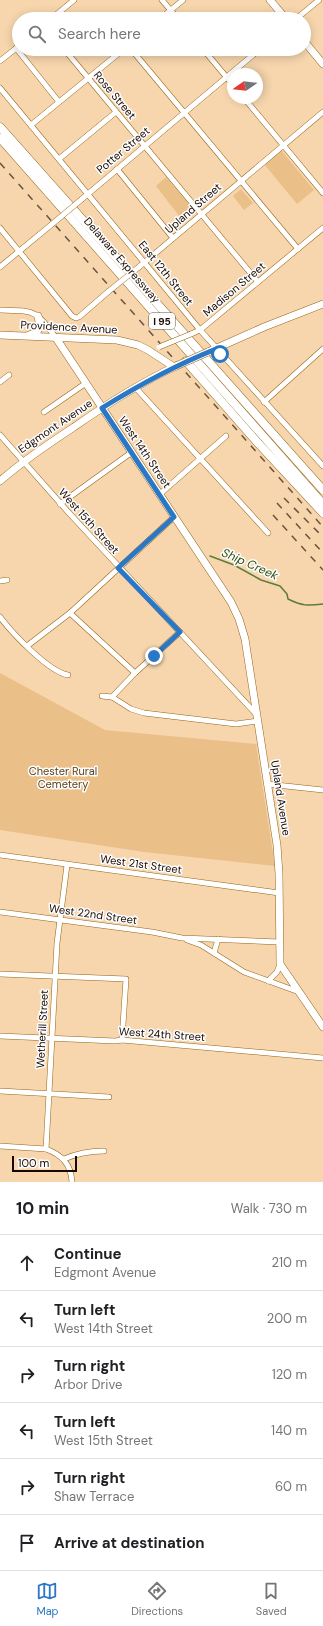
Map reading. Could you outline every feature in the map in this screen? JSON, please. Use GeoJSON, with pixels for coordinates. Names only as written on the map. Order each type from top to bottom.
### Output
{"type":"FeatureCollection","features":[{"type":"Feature","properties":{"kind":"highway","name":"Delaware Expressway"},"geometry":{"type":"LineString","coordinates":[[0,127],[323,490]]}},
{"type":"Feature","properties":{"kind":"highway","name":"Delaware Expressway"},"geometry":{"type":"LineString","coordinates":[[0,138],[323,504]]}},
{"type":"Feature","properties":{"kind":"highway"},"geometry":{"type":"LineString","coordinates":[[186,361],[323,513]]}},
{"type":"Feature","properties":{"kind":"main road"},"geometry":{"type":"LineString","coordinates":[[270,0],[280,12]]}},
{"type":"Feature","properties":{"kind":"main road"},"geometry":{"type":"LineString","coordinates":[[311,49],[323,64]]}},
{"type":"Feature","properties":{"kind":"main road","name":"Edgmont Avenue"},"geometry":{"type":"LineString","coordinates":[[0,481],[22,461],[136,387],[186,361],[276,322],[323,305]]}},
{"type":"Feature","properties":{"kind":"main road"},"geometry":{"type":"LineString","coordinates":[[28,336],[39,330],[41,324],[38,316]]}},
{"type":"Feature","properties":{"kind":"main road","name":"Providence Avenue"},"geometry":{"type":"LineString","coordinates":[[2,335],[117,340],[138,345],[175,366]]}},
{"type":"Feature","properties":{"kind":"main road","name":"West 14th Street"},"geometry":{"type":"LineString","coordinates":[[56,338],[210,570]]}},
{"type":"Feature","properties":{"kind":"main road","name":"Upland Avenue"},"geometry":{"type":"LineString","coordinates":[[210,570],[231,602],[239,619],[244,639],[258,718],[279,869],[280,964],[323,1027]]}},
{"type":"Feature","properties":{"kind":"street"},"geometry":{"type":"LineString","coordinates":[[59,12],[74,0]]}},
{"type":"Feature","properties":{"kind":"street"},"geometry":{"type":"LineString","coordinates":[[162,0],[171,10]]}},
{"type":"Feature","properties":{"kind":"street"},"geometry":{"type":"LineString","coordinates":[[169,12],[183,0]]}},
{"type":"Feature","properties":{"kind":"street"},"geometry":{"type":"LineString","coordinates":[[304,12],[319,0]]}},
{"type":"Feature","properties":{"kind":"street"},"geometry":{"type":"LineString","coordinates":[[0,61],[12,51]]}},
{"type":"Feature","properties":{"kind":"street"},"geometry":{"type":"LineString","coordinates":[[24,56],[59,102]]}},
{"type":"Feature","properties":{"kind":"street","name":"Rose Street"},"geometry":{"type":"LineString","coordinates":[[70,56],[258,282]]}},
{"type":"Feature","properties":{"kind":"street"},"geometry":{"type":"LineString","coordinates":[[31,125],[115,56]]}},
{"type":"Feature","properties":{"kind":"street"},"geometry":{"type":"LineString","coordinates":[[137,56],[242,180],[298,249]]}},
{"type":"Feature","properties":{"kind":"street"},"geometry":{"type":"LineString","coordinates":[[209,56],[226,77]]}},
{"type":"Feature","properties":{"kind":"street","name":"Potter Street"},"geometry":{"type":"LineString","coordinates":[[0,267],[252,56]]}},
{"type":"Feature","properties":{"kind":"street","name":"East 12th Street"},"geometry":{"type":"LineString","coordinates":[[0,88],[216,349],[323,466]]}},
{"type":"Feature","properties":{"kind":"street"},"geometry":{"type":"LineString","coordinates":[[249,104],[323,192]]}},
{"type":"Feature","properties":{"kind":"street"},"geometry":{"type":"LineString","coordinates":[[59,159],[116,112]]}},
{"type":"Feature","properties":{"kind":"street","name":"Upland Street"},"geometry":{"type":"LineString","coordinates":[[19,252],[72,316],[76,318],[79,317],[323,112]]}},
{"type":"Feature","properties":{"kind":"street"},"geometry":{"type":"LineString","coordinates":[[116,169],[173,238]]}},
{"type":"Feature","properties":{"kind":"street"},"geometry":{"type":"LineString","coordinates":[[0,228],[19,252]]}},
{"type":"Feature","properties":{"kind":"street","name":"Madison Street"},"geometry":{"type":"LineString","coordinates":[[148,350],[160,348],[200,330],[323,228]]}},
{"type":"Feature","properties":{"kind":"street"},"geometry":{"type":"LineString","coordinates":[[0,310],[28,311],[38,316],[56,338]]}},
{"type":"Feature","properties":{"kind":"street"},"geometry":{"type":"LineString","coordinates":[[264,402],[323,349]]}},
{"type":"Feature","properties":{"kind":"street"},"geometry":{"type":"LineString","coordinates":[[0,382],[9,375]]}},
{"type":"Feature","properties":{"kind":"street"},"geometry":{"type":"LineString","coordinates":[[44,412],[86,383]]}},
{"type":"Feature","properties":{"kind":"street"},"geometry":{"type":"LineString","coordinates":[[136,387],[200,460],[268,533]]}},
{"type":"Feature","properties":{"kind":"street","name":"West 15th Street"},"geometry":{"type":"LineString","coordinates":[[0,435],[118,568],[180,632],[258,718]]}},
{"type":"Feature","properties":{"kind":"street"},"geometry":{"type":"LineString","coordinates":[[160,494],[226,436]]}},
{"type":"Feature","properties":{"kind":"street"},"geometry":{"type":"LineString","coordinates":[[60,504],[132,452]]}},
{"type":"Feature","properties":{"kind":"street"},"geometry":{"type":"LineString","coordinates":[[27,646],[70,613],[174,517]]}},
{"type":"Feature","properties":{"kind":"street"},"geometry":{"type":"LineString","coordinates":[[0,581],[7,580]]}},
{"type":"Feature","properties":{"kind":"street"},"geometry":{"type":"LineString","coordinates":[[70,613],[135,673]]}},
{"type":"Feature","properties":{"kind":"street"},"geometry":{"type":"LineString","coordinates":[[0,618],[2,625],[56,671],[68,675]]}},
{"type":"Feature","properties":{"kind":"street"},"geometry":{"type":"LineString","coordinates":[[112,697],[135,673],[180,632]]}},
{"type":"Feature","properties":{"kind":"street"},"geometry":{"type":"LineString","coordinates":[[102,696],[112,697],[131,710],[144,713],[236,724],[258,718]]}},
{"type":"Feature","properties":{"kind":"street"},"geometry":{"type":"LineString","coordinates":[[267,784],[323,790]]}},
{"type":"Feature","properties":{"kind":"street","name":"West 21st Street"},"geometry":{"type":"LineString","coordinates":[[0,855],[279,893]]}},
{"type":"Feature","properties":{"kind":"street","name":"Wetherill Street"},"geometry":{"type":"LineString","coordinates":[[46,1149],[54,977],[67,865]]}},
{"type":"Feature","properties":{"kind":"street","name":"West 22nd Street"},"geometry":{"type":"LineString","coordinates":[[0,912],[152,932],[182,938],[201,945],[244,972],[301,993]]}},
{"type":"Feature","properties":{"kind":"street","name":"West 22nd Street"},"geometry":{"type":"LineString","coordinates":[[182,938],[279,942]]}},
{"type":"Feature","properties":{"kind":"street"},"geometry":{"type":"LineString","coordinates":[[214,953],[218,939]]}},
{"type":"Feature","properties":{"kind":"street"},"geometry":{"type":"LineString","coordinates":[[268,981],[277,972],[280,964]]}},
{"type":"Feature","properties":{"kind":"street"},"geometry":{"type":"LineString","coordinates":[[0,974],[126,979],[122,1040]]}},
{"type":"Feature","properties":{"kind":"street","name":"West 24th Street"},"geometry":{"type":"LineString","coordinates":[[0,1036],[115,1041],[122,1040],[323,1058]]}},
{"type":"Feature","properties":{"kind":"street"},"geometry":{"type":"LineString","coordinates":[[0,1091],[109,1097]]}},
{"type":"Feature","properties":{"kind":"street"},"geometry":{"type":"LineString","coordinates":[[0,1146],[46,1149],[55,1152],[64,1159],[69,1168],[72,1182]]}},
{"type":"Feature","properties":{"kind":"street"},"geometry":{"type":"LineString","coordinates":[[64,1159],[86,1151],[104,1151]]}},
{"type":"Feature","properties":{"kind":"green space"},"geometry":{"type":"Polygon","coordinates":[[[281,150],[314,190],[297,204],[264,164],[281,150]]]}},
{"type":"Feature","properties":{"kind":"green space"},"geometry":{"type":"Polygon","coordinates":[[[166,177],[195,211],[183,221],[156,186],[166,177]]]}},
{"type":"Feature","properties":{"kind":"green space"},"geometry":{"type":"Polygon","coordinates":[[[241,189],[253,203],[244,210],[233,196],[241,189]]]}},
{"type":"Feature","properties":{"kind":"green space","name":"Chester Rural Cemetery"},"geometry":{"type":"Polygon","coordinates":[[[0,673],[105,730],[256,744],[275,866],[144,852],[0,830],[0,673]]]}},
{"type":"Feature","properties":{"kind":"waterway","name":"Ship Creek"},"geometry":{"type":"LineString","coordinates":[[210,556],[234,565],[261,580],[280,586],[287,594],[288,599],[297,603],[305,605],[323,604]]}},
{"type":"Feature","properties":{"kind":"railway"},"geometry":{"type":"LineString","coordinates":[[0,163],[323,527]]}},
{"type":"Feature","properties":{"kind":"railway"},"geometry":{"type":"LineString","coordinates":[[284,498],[323,537]]}},
{"type":"Feature","properties":{"kind":"railway"},"geometry":{"type":"LineString","coordinates":[[277,503],[323,553]]}},
{"type":"Feature","properties":{"kind":"railway"},"geometry":{"type":"LineString","coordinates":[[273,515],[323,570]]}},
{"type":"Feature","properties":{"kind":"route"},"geometry":{"type":"LineString","coordinates":[[154,656],[180,632],[118,568],[174,517],[102,408],[145,381],[186,361],[216,349],[220,354]]}}]}
